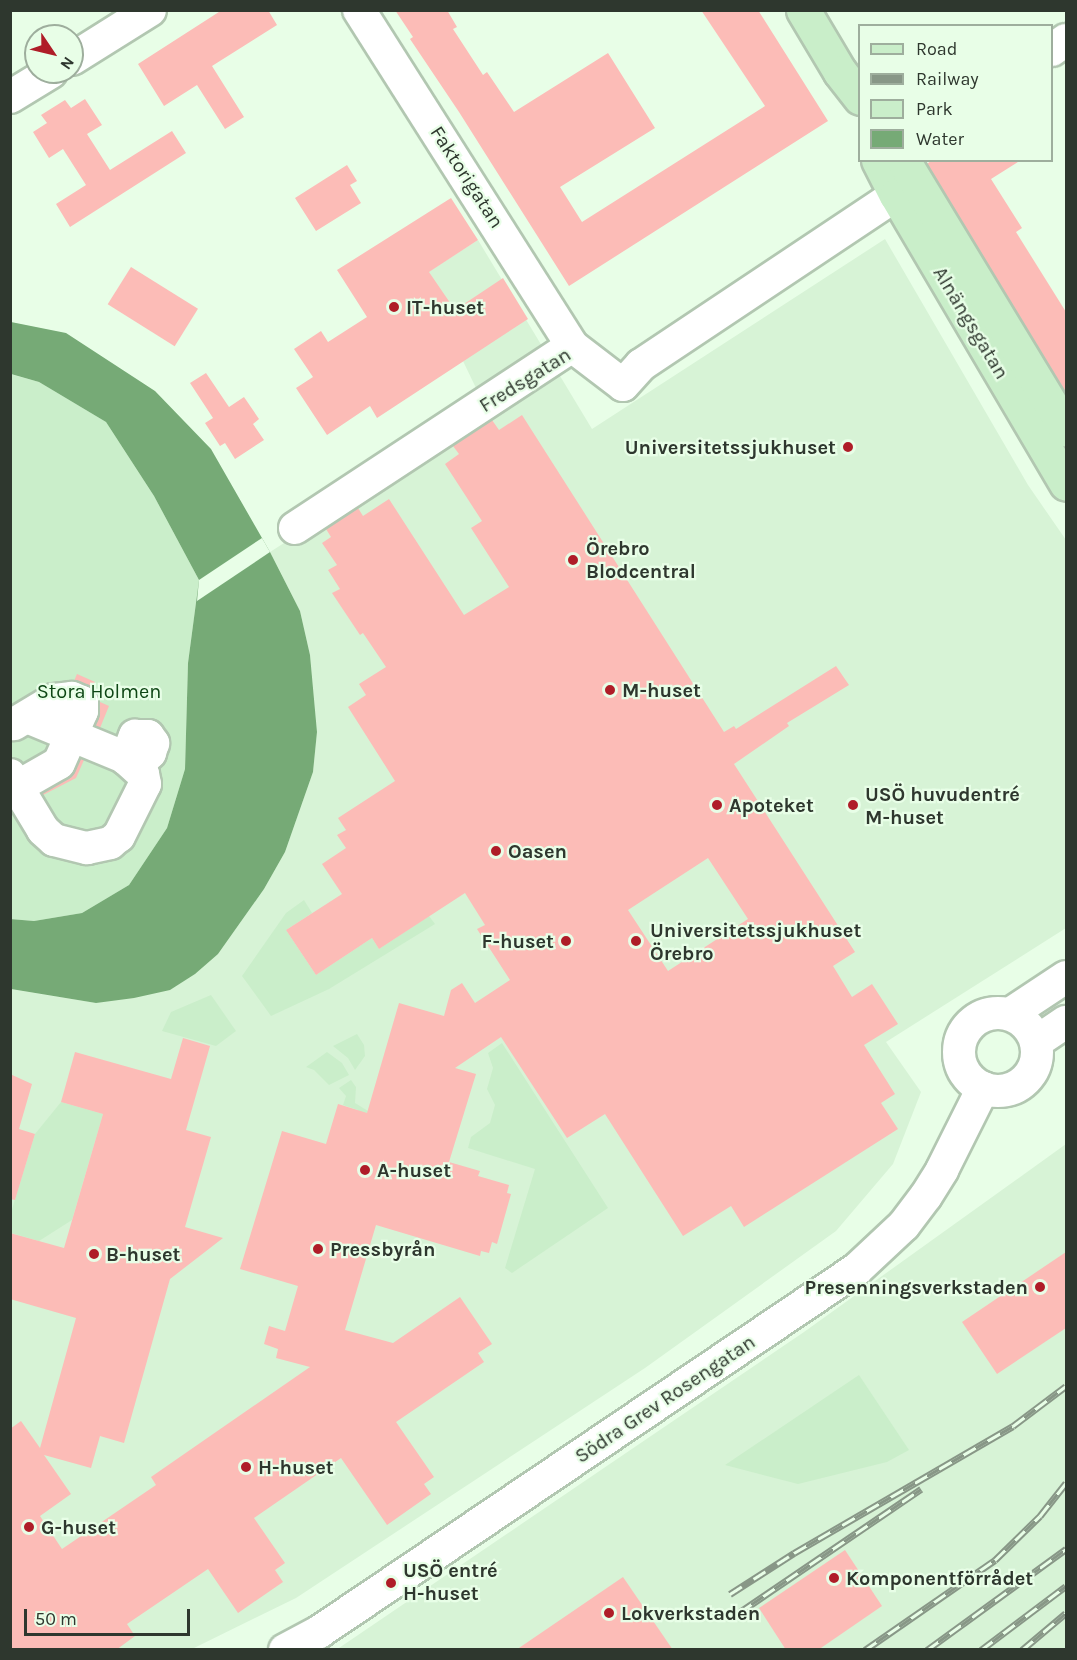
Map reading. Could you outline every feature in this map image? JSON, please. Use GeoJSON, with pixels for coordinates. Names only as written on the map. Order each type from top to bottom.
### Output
{"type":"FeatureCollection","features":[{"type":"Feature","properties":{"kind":"main road"},"geometry":{"type":"LineString","coordinates":[[803,10],[850,85],[858,110]]}},
{"type":"Feature","properties":{"kind":"main road","name":"Alnängsgatan"},"geometry":{"type":"LineString","coordinates":[[882,162],[905,180],[1066,429]]}},
{"type":"Feature","properties":{"kind":"main road","name":"Alnängsgatan"},"geometry":{"type":"LineString","coordinates":[[905,180],[1066,484]]}},
{"type":"Feature","properties":{"kind":"street"},"geometry":{"type":"LineString","coordinates":[[84,51],[150,10]]}},
{"type":"Feature","properties":{"kind":"street","name":"Faktorigatan"},"geometry":{"type":"LineString","coordinates":[[359,10],[572,346]]}},
{"type":"Feature","properties":{"kind":"street"},"geometry":{"type":"LineString","coordinates":[[1053,49],[1066,40]]}},
{"type":"Feature","properties":{"kind":"street"},"geometry":{"type":"LineString","coordinates":[[10,97],[31,84]]}},
{"type":"Feature","properties":{"kind":"street","name":"Fredsgatan"},"geometry":{"type":"LineString","coordinates":[[295,528],[572,346],[623,385],[641,365],[905,180]]}},
{"type":"Feature","properties":{"kind":"street"},"geometry":{"type":"LineString","coordinates":[[19,721],[54,700],[72,698],[82,702],[82,711],[59,764],[13,784],[43,830],[54,840],[87,848],[100,847],[119,836],[127,825],[145,784],[143,774],[131,762],[72,737]]}},
{"type":"Feature","properties":{"kind":"street"},"geometry":{"type":"LineString","coordinates":[[1010,1014],[1066,976]]}},
{"type":"Feature","properties":{"kind":"street"},"geometry":{"type":"LineString","coordinates":[[991,1013],[1010,1014],[1025,1023],[1036,1042],[1036,1063],[1023,1082],[1008,1090],[983,1088],[974,1083],[962,1067],[961,1040],[977,1018],[991,1013]]}},
{"type":"Feature","properties":{"kind":"street"},"geometry":{"type":"LineString","coordinates":[[1036,1042],[1066,1022]]}},
{"type":"Feature","properties":{"kind":"street","name":"Södra Grev Rosengatan"},"geometry":{"type":"LineString","coordinates":[[285,1650],[319,1632],[857,1269],[904,1225],[926,1196],[942,1170],[983,1088]]}},
{"type":"Feature","properties":{"kind":"shaded area","name":"Universitetssjukhuset Örebro"},"geometry":{"type":"Polygon","coordinates":[[[885,239],[1028,485],[1066,540],[1066,928],[886,1042],[921,1092],[893,1164],[836,1231],[645,1368],[296,1598],[192,1649],[11,1649],[10,989],[96,1003],[218,954],[264,889],[285,852],[313,772],[317,732],[310,655],[300,611],[270,552],[488,413],[463,361],[411,283],[478,240],[592,429],[885,239]]]}},
{"type":"Feature","properties":{"kind":"shaded area"},"geometry":{"type":"Polygon","coordinates":[[[1066,1144],[1066,1649],[336,1650],[804,1332],[1066,1144]]]}},
{"type":"Feature","properties":{"kind":"green space","name":"Stora Holmen"},"geometry":{"type":"Polygon","coordinates":[[[10,374],[39,382],[106,422],[154,496],[199,580],[188,663],[185,769],[167,828],[129,885],[82,913],[34,921],[10,919],[10,374]]]}},
{"type":"Feature","properties":{"kind":"green space"},"geometry":{"type":"Polygon","coordinates":[[[304,900],[312,913],[286,930],[316,975],[372,938],[379,949],[429,916],[435,924],[329,989],[271,1016],[242,976],[286,913],[304,900]]]}},
{"type":"Feature","properties":{"kind":"green space"},"geometry":{"type":"Polygon","coordinates":[[[211,995],[236,1031],[216,1046],[162,1031],[171,1012],[211,995]]]}},
{"type":"Feature","properties":{"kind":"green space"},"geometry":{"type":"Polygon","coordinates":[[[357,1034],[364,1045],[365,1056],[355,1070],[348,1058],[333,1046],[357,1034]]]}},
{"type":"Feature","properties":{"kind":"green space"},"geometry":{"type":"Polygon","coordinates":[[[502,1043],[608,1208],[512,1273],[505,1268],[535,1169],[468,1148],[471,1137],[490,1123],[495,1105],[487,1089],[493,1068],[488,1053],[502,1043]]]}},
{"type":"Feature","properties":{"kind":"green space"},"geometry":{"type":"Polygon","coordinates":[[[327,1052],[342,1063],[349,1075],[329,1085],[314,1070],[306,1067],[327,1052]]]}},
{"type":"Feature","properties":{"kind":"green space"},"geometry":{"type":"Polygon","coordinates":[[[351,1080],[356,1087],[355,1103],[368,1111],[366,1116],[358,1114],[358,1110],[343,1105],[346,1096],[339,1088],[351,1080]]]}},
{"type":"Feature","properties":{"kind":"green space"},"geometry":{"type":"Polygon","coordinates":[[[61,1102],[103,1114],[72,1220],[39,1241],[11,1233],[10,1216],[35,1134],[61,1102]]]}},
{"type":"Feature","properties":{"kind":"green space"},"geometry":{"type":"Polygon","coordinates":[[[859,1375],[909,1450],[887,1462],[798,1484],[725,1465],[859,1375]]]}},
{"type":"Feature","properties":{"kind":"water"},"geometry":{"type":"Polygon","coordinates":[[[11,322],[66,333],[155,391],[211,449],[270,552],[300,611],[310,655],[317,732],[313,772],[285,852],[264,889],[218,954],[195,974],[170,990],[134,998],[96,1003],[11,989],[10,919],[34,921],[82,913],[129,885],[167,828],[185,769],[188,663],[199,580],[154,496],[106,422],[39,382],[11,374],[11,322]]]}},
{"type":"Feature","properties":{"kind":"pier"},"geometry":{"type":"Polygon","coordinates":[[[262,538],[270,552],[197,601],[199,580],[262,538]]]}},
{"type":"Feature","properties":{"kind":"building"},"geometry":{"type":"Polygon","coordinates":[[[222,10],[268,10],[277,25],[212,66],[244,117],[225,129],[197,85],[164,106],[138,64],[222,10]]]}},
{"type":"Feature","properties":{"kind":"building"},"geometry":{"type":"Polygon","coordinates":[[[395,10],[447,10],[457,27],[453,29],[483,75],[487,72],[514,112],[608,53],[655,128],[560,187],[582,222],[765,106],[701,10],[758,10],[828,121],[569,286],[410,39],[413,37],[395,10]]]}},
{"type":"Feature","properties":{"kind":"building"},"geometry":{"type":"Polygon","coordinates":[[[85,99],[102,125],[87,134],[110,170],[172,131],[186,153],[70,227],[56,204],[86,185],[63,149],[49,158],[33,132],[47,123],[41,115],[65,100],[71,108],[85,99]]]}},
{"type":"Feature","properties":{"kind":"building"},"geometry":{"type":"Polygon","coordinates":[[[930,162],[1018,162],[991,179],[1022,228],[1016,232],[1066,312],[1066,394],[927,164],[930,162]]]}},
{"type":"Feature","properties":{"kind":"building"},"geometry":{"type":"Polygon","coordinates":[[[347,165],[357,181],[350,185],[361,203],[316,231],[295,198],[347,165]]]}},
{"type":"Feature","properties":{"kind":"building","name":"IT-huset"},"geometry":{"type":"Polygon","coordinates":[[[451,198],[478,240],[429,272],[455,310],[503,278],[528,319],[377,418],[370,406],[327,435],[296,388],[313,377],[294,349],[321,331],[328,342],[367,317],[337,270],[451,198]]]}},
{"type":"Feature","properties":{"kind":"building"},"geometry":{"type":"Polygon","coordinates":[[[131,267],[198,309],[175,346],[108,304],[131,267]]]}},
{"type":"Feature","properties":{"kind":"building"},"geometry":{"type":"Polygon","coordinates":[[[206,373],[229,407],[244,397],[259,419],[253,424],[264,440],[235,459],[225,443],[220,446],[205,423],[213,418],[190,383],[206,373]]]}},
{"type":"Feature","properties":{"kind":"building"},"geometry":{"type":"Polygon","coordinates":[[[522,415],[724,732],[734,726],[736,729],[836,666],[849,685],[787,723],[789,726],[734,764],[855,952],[833,966],[852,997],[872,984],[898,1024],[864,1045],[895,1094],[881,1103],[898,1129],[744,1227],[731,1206],[683,1236],[605,1114],[567,1138],[501,1037],[455,1068],[476,1074],[449,1162],[480,1171],[478,1176],[509,1185],[507,1193],[511,1194],[497,1244],[492,1242],[489,1253],[481,1251],[480,1256],[376,1225],[345,1330],[393,1343],[460,1297],[492,1344],[478,1353],[484,1362],[396,1422],[434,1477],[424,1484],[431,1494],[387,1525],[341,1458],[254,1518],[285,1563],[275,1570],[283,1582],[238,1613],[208,1569],[127,1624],[135,1636],[116,1650],[10,1650],[10,1429],[21,1421],[40,1448],[76,1318],[10,1299],[10,1233],[64,1248],[103,1114],[61,1102],[75,1052],[171,1079],[183,1038],[210,1046],[186,1130],[211,1137],[185,1227],[223,1238],[170,1279],[124,1443],[100,1436],[91,1468],[44,1455],[71,1494],[40,1516],[62,1549],[156,1485],[151,1477],[310,1367],[276,1358],[278,1349],[264,1344],[269,1326],[285,1331],[298,1286],[240,1269],[282,1131],[326,1144],[338,1104],[367,1113],[399,1003],[444,1016],[451,990],[462,983],[475,1003],[510,980],[477,929],[485,925],[465,893],[379,949],[372,938],[316,975],[286,930],[342,894],[322,864],[346,848],[337,835],[346,830],[338,818],[395,781],[348,707],[366,695],[359,684],[386,667],[363,633],[360,635],[332,593],[340,589],[328,570],[337,565],[322,543],[331,537],[326,529],[358,508],[363,516],[389,499],[464,615],[509,587],[471,528],[482,521],[445,464],[459,454],[453,446],[492,420],[499,430],[522,415]],[[708,858],[628,910],[668,971],[748,919],[708,858]]]}},
{"type":"Feature","properties":{"kind":"building"},"geometry":{"type":"Polygon","coordinates":[[[77,674],[95,682],[92,688],[74,681],[77,674]]]}},
{"type":"Feature","properties":{"kind":"building"},"geometry":{"type":"Polygon","coordinates":[[[100,702],[109,706],[100,728],[95,726],[100,702]]]}},
{"type":"Feature","properties":{"kind":"building"},"geometry":{"type":"Polygon","coordinates":[[[81,759],[84,760],[76,778],[43,795],[42,793],[68,778],[81,759]]]}},
{"type":"Feature","properties":{"kind":"building"},"geometry":{"type":"Polygon","coordinates":[[[10,1074],[32,1084],[19,1129],[35,1134],[15,1200],[10,1199],[10,1074]]]}},
{"type":"Feature","properties":{"kind":"building","name":"Presenningsverkstaden"},"geometry":{"type":"Polygon","coordinates":[[[1066,1252],[1066,1328],[997,1374],[962,1322],[1066,1252]]]}},
{"type":"Feature","properties":{"kind":"building","name":"Komponentförrådet"},"geometry":{"type":"Polygon","coordinates":[[[845,1550],[882,1606],[818,1650],[786,1650],[759,1608],[845,1550]]]}},
{"type":"Feature","properties":{"kind":"building","name":"Lokverkstaden"},"geometry":{"type":"Polygon","coordinates":[[[623,1577],[673,1650],[516,1650],[623,1577]]]}},
{"type":"Feature","properties":{"kind":"railway"},"geometry":{"type":"LineString","coordinates":[[730,1594],[794,1553],[1013,1426],[1066,1386]]}},
{"type":"Feature","properties":{"kind":"railway"},"geometry":{"type":"LineString","coordinates":[[865,1650],[995,1560],[1040,1516],[1066,1483]]}},
{"type":"Feature","properties":{"kind":"railway"},"geometry":{"type":"LineString","coordinates":[[740,1612],[921,1489]]}},
{"type":"Feature","properties":{"kind":"railway"},"geometry":{"type":"LineString","coordinates":[[927,1650],[1066,1549]]}},
{"type":"Feature","properties":{"kind":"railway"},"geometry":{"type":"LineString","coordinates":[[981,1650],[1066,1586]]}},
{"type":"Feature","properties":{"kind":"railway"},"geometry":{"type":"LineString","coordinates":[[1022,1650],[1066,1613]]}},
{"type":"Feature","properties":{"kind":"place","name":"IT-huset"},"geometry":{"type":"Point","coordinates":[394,307]}},
{"type":"Feature","properties":{"kind":"place","name":"Universitetssjukhuset"},"geometry":{"type":"Point","coordinates":[848,447]}},
{"type":"Feature","properties":{"kind":"place","name":"Örebro Blodcentral"},"geometry":{"type":"Point","coordinates":[573,560]}},
{"type":"Feature","properties":{"kind":"place","name":"M-huset"},"geometry":{"type":"Point","coordinates":[610,690]}},
{"type":"Feature","properties":{"kind":"place","name":"Apoteket"},"geometry":{"type":"Point","coordinates":[717,805]}},
{"type":"Feature","properties":{"kind":"place","name":"USÖ huvudentré M-huset"},"geometry":{"type":"Point","coordinates":[853,805]}},
{"type":"Feature","properties":{"kind":"place","name":"Oasen"},"geometry":{"type":"Point","coordinates":[496,851]}},
{"type":"Feature","properties":{"kind":"place","name":"F-huset"},"geometry":{"type":"Point","coordinates":[566,941]}},
{"type":"Feature","properties":{"kind":"place","name":"Universitetssjukhuset Örebro"},"geometry":{"type":"Point","coordinates":[636,941]}},
{"type":"Feature","properties":{"kind":"place","name":"A-huset"},"geometry":{"type":"Point","coordinates":[365,1170]}},
{"type":"Feature","properties":{"kind":"place","name":"Pressbyrån"},"geometry":{"type":"Point","coordinates":[318,1249]}},
{"type":"Feature","properties":{"kind":"place","name":"B-huset"},"geometry":{"type":"Point","coordinates":[94,1254]}},
{"type":"Feature","properties":{"kind":"place","name":"Presenningsverkstaden"},"geometry":{"type":"Point","coordinates":[1040,1287]}},
{"type":"Feature","properties":{"kind":"place","name":"H-huset"},"geometry":{"type":"Point","coordinates":[246,1467]}},
{"type":"Feature","properties":{"kind":"place","name":"G-huset"},"geometry":{"type":"Point","coordinates":[29,1527]}},
{"type":"Feature","properties":{"kind":"place","name":"Komponentförrådet"},"geometry":{"type":"Point","coordinates":[834,1578]}},
{"type":"Feature","properties":{"kind":"place","name":"USÖ entré H-huset"},"geometry":{"type":"Point","coordinates":[391,1583]}},
{"type":"Feature","properties":{"kind":"place","name":"Lokverkstaden"},"geometry":{"type":"Point","coordinates":[609,1613]}}]}
